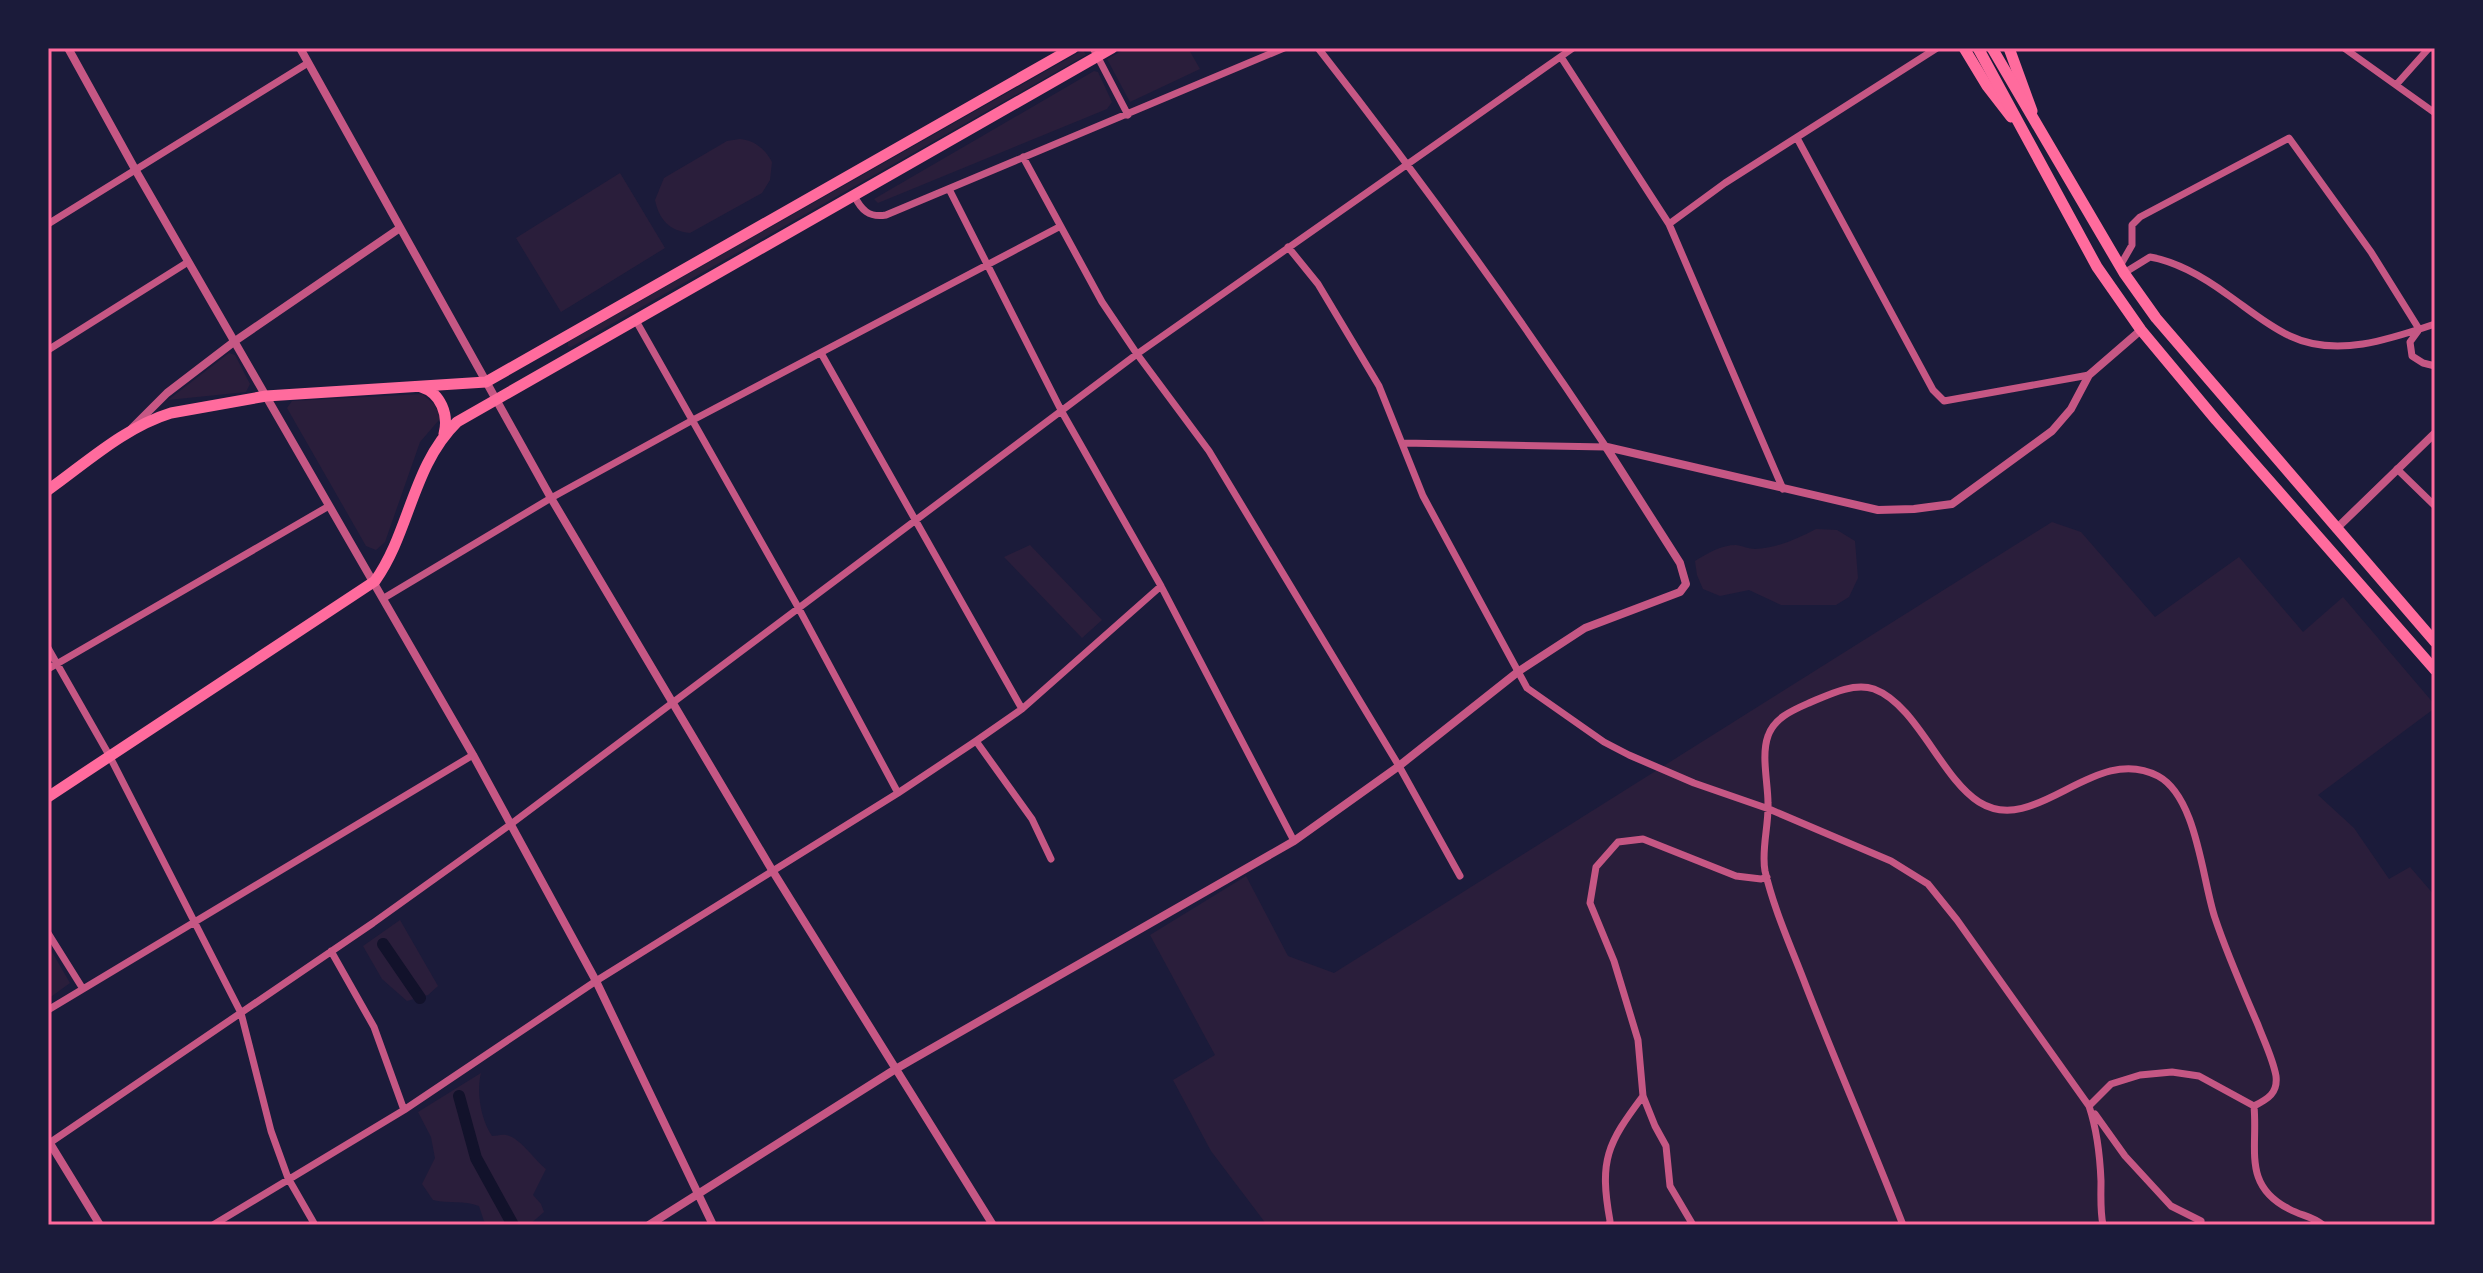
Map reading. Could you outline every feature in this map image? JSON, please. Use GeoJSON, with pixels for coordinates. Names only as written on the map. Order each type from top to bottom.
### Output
{"type":"FeatureCollection","features":[{"type":"Feature","properties":{"kind":"main road"},"geometry":{"type":"LineString","coordinates":[[48,490],[128,433],[171,413],[266,396],[486,382],[1073,48]]}},
{"type":"Feature","properties":{"kind":"main road"},"geometry":{"type":"LineString","coordinates":[[48,797],[375,581],[390,555],[427,460],[457,422],[854,195],[1095,52],[1112,48]]}},
{"type":"Feature","properties":{"kind":"main road"},"geometry":{"type":"LineString","coordinates":[[1964,48],[1987,86],[2023,131]]}},
{"type":"Feature","properties":{"kind":"main road"},"geometry":{"type":"LineString","coordinates":[[1978,48],[2097,267],[2141,330],[2435,670]]}},
{"type":"Feature","properties":{"kind":"main road"},"geometry":{"type":"LineString","coordinates":[[1992,48],[2122,269],[2156,318],[2435,642]]}},
{"type":"Feature","properties":{"kind":"main road"},"geometry":{"type":"LineString","coordinates":[[2009,48],[2037,123]]}},
{"type":"Feature","properties":{"kind":"main road"},"geometry":{"type":"LineString","coordinates":[[414,386],[427,389],[436,396],[446,415],[444,435]]}},
{"type":"Feature","properties":{"kind":"street"},"geometry":{"type":"LineString","coordinates":[[68,48],[511,824],[596,981],[713,1225]]}},
{"type":"Feature","properties":{"kind":"street"},"geometry":{"type":"LineString","coordinates":[[300,48],[551,498],[772,870],[993,1225]]}},
{"type":"Feature","properties":{"kind":"street"},"geometry":{"type":"LineString","coordinates":[[854,195],[865,212],[880,216],[1284,48]]}},
{"type":"Feature","properties":{"kind":"street"},"geometry":{"type":"LineString","coordinates":[[649,1225],[894,1070],[1294,841],[1399,766],[1519,671],[1585,628],[1680,592],[1686,584],[1680,563],[1520,317],[1318,48]]}},
{"type":"Feature","properties":{"kind":"street"},"geometry":{"type":"LineString","coordinates":[[100,1225],[48,1142],[373,923],[511,824],[1137,354],[1573,48]]}},
{"type":"Feature","properties":{"kind":"street"},"geometry":{"type":"LineString","coordinates":[[1669,224],[1725,183],[1937,48]]}},
{"type":"Feature","properties":{"kind":"street"},"geometry":{"type":"LineString","coordinates":[[2344,48],[2435,113]]}},
{"type":"Feature","properties":{"kind":"street"},"geometry":{"type":"LineString","coordinates":[[2396,85],[2429,48]]}},
{"type":"Feature","properties":{"kind":"street"},"geometry":{"type":"LineString","coordinates":[[1095,52],[1128,115]]}},
{"type":"Feature","properties":{"kind":"street"},"geometry":{"type":"LineString","coordinates":[[1561,57],[1669,224],[1783,489]]}},
{"type":"Feature","properties":{"kind":"street"},"geometry":{"type":"LineString","coordinates":[[48,224],[308,63]]}},
{"type":"Feature","properties":{"kind":"street"},"geometry":{"type":"LineString","coordinates":[[1797,138],[1933,390],[1944,401],[2089,375]]}},
{"type":"Feature","properties":{"kind":"street"},"geometry":{"type":"LineString","coordinates":[[2122,269],[2132,245],[2132,225],[2140,217],[2289,138],[2371,252],[2419,329]]}},
{"type":"Feature","properties":{"kind":"street"},"geometry":{"type":"LineString","coordinates":[[1023,157],[1102,302],[1209,451],[1399,766],[1460,876]]}},
{"type":"Feature","properties":{"kind":"street"},"geometry":{"type":"LineString","coordinates":[[949,189],[1062,412],[1161,586],[1294,841]]}},
{"type":"Feature","properties":{"kind":"street"},"geometry":{"type":"LineString","coordinates":[[384,598],[551,498],[691,421],[1059,227]]}},
{"type":"Feature","properties":{"kind":"street"},"geometry":{"type":"LineString","coordinates":[[128,433],[167,393],[235,341],[400,228]]}},
{"type":"Feature","properties":{"kind":"street"},"geometry":{"type":"LineString","coordinates":[[2132,245],[2150,257],[2167,260],[2209,281],[2292,338],[2312,343],[2371,344],[2392,340],[2435,324]]}},
{"type":"Feature","properties":{"kind":"street"},"geometry":{"type":"LineString","coordinates":[[1288,247],[1318,284],[1379,386],[1423,496],[1523,683],[1534,695],[1604,742],[1694,783],[1769,809],[1891,861],[1928,884],[2125,1156],[2171,1206],[2201,1221]]}},
{"type":"Feature","properties":{"kind":"street"},"geometry":{"type":"LineString","coordinates":[[2122,269],[2150,257]]}},
{"type":"Feature","properties":{"kind":"street"},"geometry":{"type":"LineString","coordinates":[[48,350],[188,262]]}},
{"type":"Feature","properties":{"kind":"street"},"geometry":{"type":"LineString","coordinates":[[635,318],[798,607],[898,793]]}},
{"type":"Feature","properties":{"kind":"street"},"geometry":{"type":"LineString","coordinates":[[2419,329],[2410,342],[2412,356],[2435,366]]}},
{"type":"Feature","properties":{"kind":"street"},"geometry":{"type":"LineString","coordinates":[[1404,443],[1606,447],[1878,510],[1952,504],[2052,431],[2071,409],[2089,375],[2141,330]]}},
{"type":"Feature","properties":{"kind":"street"},"geometry":{"type":"LineString","coordinates":[[821,353],[1022,709]]}},
{"type":"Feature","properties":{"kind":"street"},"geometry":{"type":"LineString","coordinates":[[2336,529],[2435,433]]}},
{"type":"Feature","properties":{"kind":"street"},"geometry":{"type":"LineString","coordinates":[[2397,469],[2435,506]]}},
{"type":"Feature","properties":{"kind":"street"},"geometry":{"type":"LineString","coordinates":[[2423,492],[2435,494]]}},
{"type":"Feature","properties":{"kind":"street"},"geometry":{"type":"LineString","coordinates":[[48,669],[329,506]]}},
{"type":"Feature","properties":{"kind":"street"},"geometry":{"type":"LineString","coordinates":[[213,1225],[404,1110],[596,981],[976,741],[1022,709],[1161,586]]}},
{"type":"Feature","properties":{"kind":"street"},"geometry":{"type":"LineString","coordinates":[[48,648],[109,755],[241,1013],[271,1131],[288,1178],[315,1225]]}},
{"type":"Feature","properties":{"kind":"street"},"geometry":{"type":"LineString","coordinates":[[1903,1225],[1816,1011],[1764,868],[1769,809],[1767,737],[1785,714],[1843,690],[1863,687],[1888,697],[1912,722],[1967,793],[1994,809],[2021,809],[2036,805],[2077,782],[2122,769],[2141,770],[2160,777],[2183,801],[2215,918],[2269,1053],[2276,1079],[2274,1092],[2254,1106]]}},
{"type":"Feature","properties":{"kind":"street"},"geometry":{"type":"LineString","coordinates":[[976,741],[1032,819],[1051,859]]}},
{"type":"Feature","properties":{"kind":"street"},"geometry":{"type":"LineString","coordinates":[[48,1010],[473,755]]}},
{"type":"Feature","properties":{"kind":"street"},"geometry":{"type":"LineString","coordinates":[[1693,1225],[1670,1186],[1666,1146],[1643,1096],[1638,1040],[1614,961],[1590,903],[1596,867],[1618,842],[1643,839],[1736,876],[1767,877]]}},
{"type":"Feature","properties":{"kind":"street"},"geometry":{"type":"LineString","coordinates":[[48,933],[83,989]]}},
{"type":"Feature","properties":{"kind":"street"},"geometry":{"type":"LineString","coordinates":[[331,951],[374,1027],[404,1110]]}},
{"type":"Feature","properties":{"kind":"street"},"geometry":{"type":"LineString","coordinates":[[2089,1106],[2111,1084],[2140,1075],[2172,1072],[2199,1076],[2254,1106]]}},
{"type":"Feature","properties":{"kind":"street"},"geometry":{"type":"LineString","coordinates":[[1609,1225],[1605,1168],[1610,1144],[1643,1096]]}},
{"type":"Feature","properties":{"kind":"street"},"geometry":{"type":"LineString","coordinates":[[2089,1106],[2095,1125],[2103,1225]]}},
{"type":"Feature","properties":{"kind":"street"},"geometry":{"type":"LineString","coordinates":[[2254,1106],[2255,1169],[2260,1185],[2291,1210],[2312,1216],[2323,1225]]}},
{"type":"Feature","properties":{"kind":"shaded area"},"geometry":{"type":"Polygon","coordinates":[[[1127,48],[1188,48],[1200,69],[1130,102],[1107,59],[1127,48]]]}},
{"type":"Feature","properties":{"kind":"shaded area"},"geometry":{"type":"Polygon","coordinates":[[[1083,50],[1086,55],[568,346],[568,342],[1083,50]]]}},
{"type":"Feature","properties":{"kind":"shaded area"},"geometry":{"type":"Polygon","coordinates":[[[1094,71],[1098,72],[1112,102],[1107,109],[878,203],[874,199],[1094,71]]]}},
{"type":"Feature","properties":{"kind":"shaded area"},"geometry":{"type":"Polygon","coordinates":[[[740,139],[759,146],[772,162],[770,180],[762,193],[690,233],[676,230],[666,223],[655,200],[664,178],[727,141],[740,139]]]}},
{"type":"Feature","properties":{"kind":"shaded area"},"geometry":{"type":"Polygon","coordinates":[[[620,173],[665,248],[561,312],[516,238],[620,173]]]}},
{"type":"Feature","properties":{"kind":"shaded area"},"geometry":{"type":"Polygon","coordinates":[[[229,353],[235,355],[250,384],[246,392],[168,400],[229,353]]]}},
{"type":"Feature","properties":{"kind":"shaded area"},"geometry":{"type":"Polygon","coordinates":[[[422,394],[434,404],[440,415],[439,420],[420,442],[385,542],[376,550],[366,546],[287,408],[292,401],[422,394]]]}},
{"type":"Feature","properties":{"kind":"shaded area"},"geometry":{"type":"Polygon","coordinates":[[[2052,522],[2081,532],[2155,617],[2239,557],[2303,632],[2343,597],[2435,705],[2318,795],[2354,828],[2389,879],[2410,867],[2435,896],[2435,1225],[1267,1225],[1211,1151],[1173,1080],[1215,1055],[1150,935],[1246,876],[1288,956],[1334,973],[2052,522]]]}},
{"type":"Feature","properties":{"kind":"shaded area"},"geometry":{"type":"Polygon","coordinates":[[[1816,529],[1837,530],[1855,541],[1858,578],[1849,597],[1836,605],[1781,605],[1749,590],[1720,596],[1703,589],[1695,561],[1710,552],[1730,545],[1755,549],[1771,547],[1816,529]]]}},
{"type":"Feature","properties":{"kind":"shaded area"},"geometry":{"type":"Polygon","coordinates":[[[1030,545],[1102,620],[1082,638],[1004,557],[1030,545]]]}},
{"type":"Feature","properties":{"kind":"shaded area"},"geometry":{"type":"Polygon","coordinates":[[[400,920],[438,986],[428,995],[407,1001],[382,979],[363,946],[400,920]]]}},
{"type":"Feature","properties":{"kind":"shaded area"},"geometry":{"type":"Polygon","coordinates":[[[48,945],[70,983],[48,999],[48,945]]]}},
{"type":"Feature","properties":{"kind":"shaded area"},"geometry":{"type":"Polygon","coordinates":[[[481,1073],[480,1106],[492,1136],[512,1137],[546,1169],[533,1195],[544,1212],[529,1225],[489,1225],[484,1221],[479,1206],[433,1200],[422,1184],[435,1158],[431,1137],[418,1112],[481,1073]]]}},
{"type":"Feature","properties":{"kind":"waterway"},"geometry":{"type":"LineString","coordinates":[[383,944],[420,998]]}},
{"type":"Feature","properties":{"kind":"waterway"},"geometry":{"type":"LineString","coordinates":[[459,1096],[476,1158],[513,1225]]}}]}
